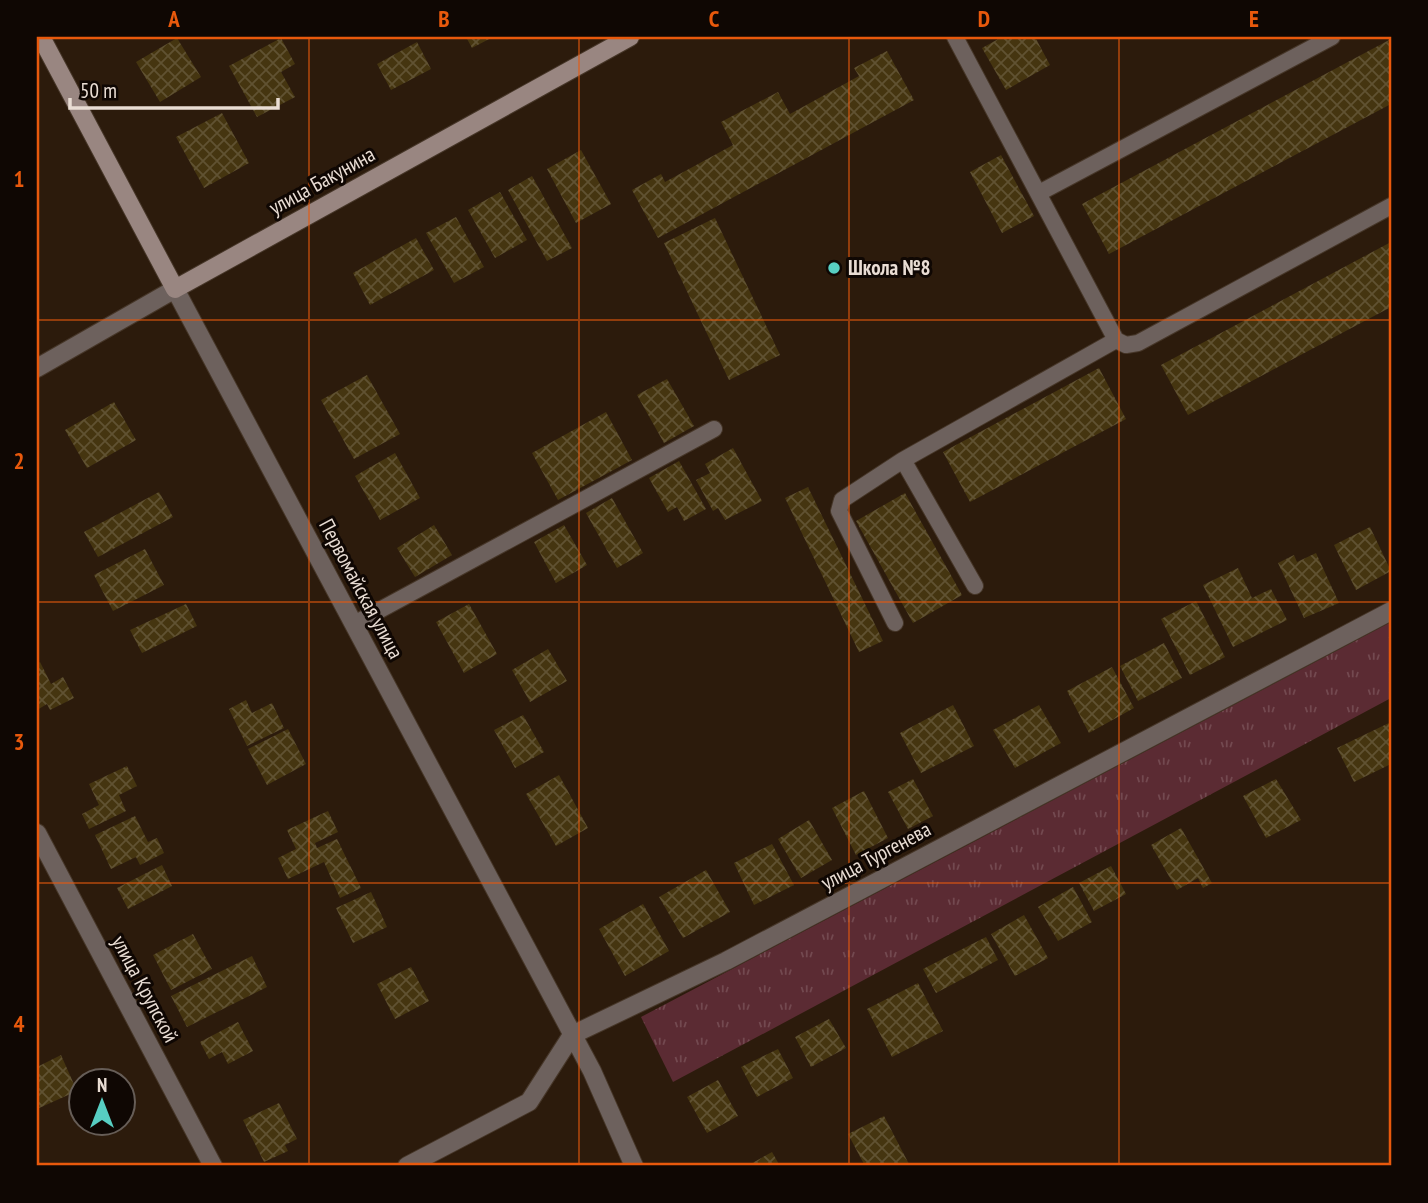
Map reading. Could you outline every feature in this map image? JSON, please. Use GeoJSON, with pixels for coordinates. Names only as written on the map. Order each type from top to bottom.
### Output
{"type":"FeatureCollection","features":[{"type":"Feature","properties":{"kind":"main road","name":"Первомайская улица"},"geometry":{"type":"LineString","coordinates":[[41,37],[175,289]]}},
{"type":"Feature","properties":{"kind":"main road","name":"улица Бакунина"},"geometry":{"type":"LineString","coordinates":[[175,289],[630,37]]}},
{"type":"Feature","properties":{"kind":"street","name":"улица Бакунина"},"geometry":{"type":"LineString","coordinates":[[37,368],[175,289]]}},
{"type":"Feature","properties":{"kind":"street","name":"Первомайская улица"},"geometry":{"type":"LineString","coordinates":[[175,289],[572,1035],[634,1166]]}},
{"type":"Feature","properties":{"kind":"street","name":"улица Тургенева"},"geometry":{"type":"LineString","coordinates":[[572,1035],[726,961],[1391,611]]}},
{"type":"Feature","properties":{"kind":"street","name":"улица Крупской"},"geometry":{"type":"LineString","coordinates":[[37,833],[214,1166]]}},
{"type":"Feature","properties":{"kind":"street"},"geometry":{"type":"LineString","coordinates":[[407,1166],[529,1102],[572,1035]]}},
{"type":"Feature","properties":{"kind":"lane"},"geometry":{"type":"LineString","coordinates":[[955,37],[1116,340],[1126,345],[1138,343],[1391,206]]}},
{"type":"Feature","properties":{"kind":"lane"},"geometry":{"type":"LineString","coordinates":[[1039,193],[1332,37]]}},
{"type":"Feature","properties":{"kind":"lane"},"geometry":{"type":"LineString","coordinates":[[895,624],[839,511],[842,500],[903,460],[1116,340]]}},
{"type":"Feature","properties":{"kind":"lane"},"geometry":{"type":"LineString","coordinates":[[354,624],[714,429]]}},
{"type":"Feature","properties":{"kind":"lane"},"geometry":{"type":"LineString","coordinates":[[903,460],[975,586]]}},
{"type":"Feature","properties":{"kind":"green space"},"geometry":{"type":"Polygon","coordinates":[[[1391,622],[1391,698],[673,1082],[641,1017],[1391,622]]]}},
{"type":"Feature","properties":{"kind":"building"},"geometry":{"type":"Polygon","coordinates":[[[466,37],[493,37],[472,48],[466,37]]]}},
{"type":"Feature","properties":{"kind":"building"},"geometry":{"type":"Polygon","coordinates":[[[1002,37],[1035,37],[1050,65],[1006,90],[982,48],[1002,37]]]}},
{"type":"Feature","properties":{"kind":"building"},"geometry":{"type":"Polygon","coordinates":[[[177,38],[201,77],[160,102],[136,62],[177,38]]]}},
{"type":"Feature","properties":{"kind":"building"},"geometry":{"type":"Polygon","coordinates":[[[281,38],[295,64],[281,72],[295,97],[257,117],[229,66],[281,38]]]}},
{"type":"Feature","properties":{"kind":"building"},"geometry":{"type":"Polygon","coordinates":[[[1391,39],[1391,104],[1109,254],[1082,204],[1391,39]]]}},
{"type":"Feature","properties":{"kind":"building"},"geometry":{"type":"Polygon","coordinates":[[[417,42],[431,69],[391,90],[377,64],[417,42]]]}},
{"type":"Feature","properties":{"kind":"building"},"geometry":{"type":"Polygon","coordinates":[[[887,51],[914,100],[658,238],[632,190],[661,174],[665,182],[733,145],[721,122],[778,92],[790,114],[859,76],[854,68],[887,51]]]}},
{"type":"Feature","properties":{"kind":"building"},"geometry":{"type":"Polygon","coordinates":[[[222,113],[249,163],[204,188],[176,137],[222,113]]]}},
{"type":"Feature","properties":{"kind":"building"},"geometry":{"type":"Polygon","coordinates":[[[581,150],[611,204],[576,223],[547,169],[581,150]]]}},
{"type":"Feature","properties":{"kind":"building"},"geometry":{"type":"Polygon","coordinates":[[[1001,155],[1034,216],[1002,233],[970,172],[1001,155]]]}},
{"type":"Feature","properties":{"kind":"building"},"geometry":{"type":"Polygon","coordinates":[[[532,176],[572,248],[547,261],[508,190],[532,176]]]}},
{"type":"Feature","properties":{"kind":"building"},"geometry":{"type":"Polygon","coordinates":[[[500,192],[527,240],[495,258],[468,210],[500,192]]]}},
{"type":"Feature","properties":{"kind":"building"},"geometry":{"type":"Polygon","coordinates":[[[456,217],[484,267],[454,283],[426,233],[456,217]]]}},
{"type":"Feature","properties":{"kind":"building"},"geometry":{"type":"Polygon","coordinates":[[[715,218],[780,355],[729,380],[664,243],[715,218]]]}},
{"type":"Feature","properties":{"kind":"building"},"geometry":{"type":"Polygon","coordinates":[[[416,238],[434,270],[370,305],[353,273],[416,238]]]}},
{"type":"Feature","properties":{"kind":"building"},"geometry":{"type":"Polygon","coordinates":[[[1391,242],[1391,307],[1188,415],[1161,365],[1391,242]]]}},
{"type":"Feature","properties":{"kind":"building"},"geometry":{"type":"Polygon","coordinates":[[[1099,368],[1126,419],[970,502],[943,452],[1099,368]]]}},
{"type":"Feature","properties":{"kind":"building"},"geometry":{"type":"Polygon","coordinates":[[[367,375],[400,434],[354,459],[321,400],[367,375]]]}},
{"type":"Feature","properties":{"kind":"building"},"geometry":{"type":"Polygon","coordinates":[[[667,379],[694,426],[664,443],[637,395],[667,379]]]}},
{"type":"Feature","properties":{"kind":"building"},"geometry":{"type":"Polygon","coordinates":[[[114,402],[136,440],[87,468],[65,430],[114,402]]]}},
{"type":"Feature","properties":{"kind":"building"},"geometry":{"type":"Polygon","coordinates":[[[606,412],[632,460],[558,500],[532,453],[606,412]]]}},
{"type":"Feature","properties":{"kind":"building"},"geometry":{"type":"Polygon","coordinates":[[[733,448],[762,501],[725,520],[718,508],[713,511],[696,480],[710,473],[705,464],[733,448]]]}},
{"type":"Feature","properties":{"kind":"building"},"geometry":{"type":"Polygon","coordinates":[[[395,453],[420,498],[380,520],[355,476],[395,453]]]}},
{"type":"Feature","properties":{"kind":"building"},"geometry":{"type":"Polygon","coordinates":[[[679,461],[706,509],[684,521],[677,507],[668,512],[649,478],[679,461]]]}},
{"type":"Feature","properties":{"kind":"building"},"geometry":{"type":"Polygon","coordinates":[[[808,487],[883,641],[859,652],[785,498],[808,487]]]}},
{"type":"Feature","properties":{"kind":"building"},"geometry":{"type":"Polygon","coordinates":[[[159,492],[173,517],[98,557],[84,532],[159,492]]]}},
{"type":"Feature","properties":{"kind":"building"},"geometry":{"type":"Polygon","coordinates":[[[905,493],[962,595],[913,623],[856,521],[905,493]]]}},
{"type":"Feature","properties":{"kind":"building"},"geometry":{"type":"Polygon","coordinates":[[[612,498],[643,553],[617,568],[586,513],[612,498]]]}},
{"type":"Feature","properties":{"kind":"building"},"geometry":{"type":"Polygon","coordinates":[[[434,525],[452,555],[415,577],[397,548],[434,525]]]}},
{"type":"Feature","properties":{"kind":"building"},"geometry":{"type":"Polygon","coordinates":[[[564,525],[587,565],[556,583],[534,542],[564,525]]]}},
{"type":"Feature","properties":{"kind":"building"},"geometry":{"type":"Polygon","coordinates":[[[1370,527],[1391,571],[1356,590],[1334,545],[1370,527]]]}},
{"type":"Feature","properties":{"kind":"building"},"geometry":{"type":"Polygon","coordinates":[[[145,549],[164,585],[113,611],[94,575],[145,549]]]}},
{"type":"Feature","properties":{"kind":"building"},"geometry":{"type":"Polygon","coordinates":[[[1316,553],[1339,603],[1304,618],[1278,563],[1294,555],[1297,562],[1316,553]]]}},
{"type":"Feature","properties":{"kind":"building"},"geometry":{"type":"Polygon","coordinates":[[[1238,568],[1252,598],[1271,589],[1287,620],[1233,647],[1203,585],[1238,568]]]}},
{"type":"Feature","properties":{"kind":"building"},"geometry":{"type":"Polygon","coordinates":[[[1196,601],[1225,657],[1190,675],[1161,619],[1196,601]]]}},
{"type":"Feature","properties":{"kind":"building"},"geometry":{"type":"Polygon","coordinates":[[[186,604],[197,626],[142,653],[130,630],[186,604]]]}},
{"type":"Feature","properties":{"kind":"building"},"geometry":{"type":"Polygon","coordinates":[[[469,604],[497,654],[464,673],[436,622],[469,604]]]}},
{"type":"Feature","properties":{"kind":"building"},"geometry":{"type":"Polygon","coordinates":[[[1164,643],[1182,678],[1138,701],[1120,666],[1164,643]]]}},
{"type":"Feature","properties":{"kind":"building"},"geometry":{"type":"Polygon","coordinates":[[[548,649],[567,681],[530,702],[512,670],[548,649]]]}},
{"type":"Feature","properties":{"kind":"building"},"geometry":{"type":"Polygon","coordinates":[[[40,662],[51,684],[63,677],[74,698],[50,710],[47,704],[37,710],[37,664],[40,662]]]}},
{"type":"Feature","properties":{"kind":"building"},"geometry":{"type":"Polygon","coordinates":[[[1112,667],[1134,708],[1089,733],[1067,691],[1112,667]]]}},
{"type":"Feature","properties":{"kind":"building"},"geometry":{"type":"Polygon","coordinates":[[[246,700],[252,713],[272,703],[284,728],[247,746],[229,709],[246,700]]]}},
{"type":"Feature","properties":{"kind":"building"},"geometry":{"type":"Polygon","coordinates":[[[953,705],[974,746],[921,773],[900,733],[953,705]]]}},
{"type":"Feature","properties":{"kind":"building"},"geometry":{"type":"Polygon","coordinates":[[[1039,705],[1061,743],[1015,768],[993,730],[1039,705]]]}},
{"type":"Feature","properties":{"kind":"building"},"geometry":{"type":"Polygon","coordinates":[[[523,715],[544,752],[515,768],[494,730],[523,715]]]}},
{"type":"Feature","properties":{"kind":"building"},"geometry":{"type":"Polygon","coordinates":[[[1391,722],[1391,764],[1354,782],[1337,748],[1391,722]]]}},
{"type":"Feature","properties":{"kind":"building"},"geometry":{"type":"Polygon","coordinates":[[[288,729],[306,764],[267,785],[248,749],[288,729]]]}},
{"type":"Feature","properties":{"kind":"building"},"geometry":{"type":"Polygon","coordinates":[[[127,766],[137,786],[119,795],[126,811],[89,829],[82,814],[99,805],[89,784],[127,766]]]}},
{"type":"Feature","properties":{"kind":"building"},"geometry":{"type":"Polygon","coordinates":[[[559,775],[588,828],[556,846],[526,794],[559,775]]]}},
{"type":"Feature","properties":{"kind":"building"},"geometry":{"type":"Polygon","coordinates":[[[913,779],[933,816],[908,829],[888,792],[913,779]]]}},
{"type":"Feature","properties":{"kind":"building"},"geometry":{"type":"Polygon","coordinates":[[[1276,779],[1301,820],[1266,838],[1243,796],[1276,779]]]}},
{"type":"Feature","properties":{"kind":"building"},"geometry":{"type":"Polygon","coordinates":[[[864,791],[888,838],[856,855],[832,808],[864,791]]]}},
{"type":"Feature","properties":{"kind":"building"},"geometry":{"type":"Polygon","coordinates":[[[328,811],[338,832],[315,843],[317,848],[337,839],[361,888],[340,898],[324,862],[288,879],[278,858],[296,849],[287,830],[328,811]]]}},
{"type":"Feature","properties":{"kind":"building"},"geometry":{"type":"Polygon","coordinates":[[[135,816],[148,842],[157,838],[164,853],[140,865],[136,857],[111,869],[95,835],[135,816]]]}},
{"type":"Feature","properties":{"kind":"building"},"geometry":{"type":"Polygon","coordinates":[[[809,820],[832,860],[801,878],[778,839],[809,820]]]}},
{"type":"Feature","properties":{"kind":"building"},"geometry":{"type":"Polygon","coordinates":[[[1181,828],[1212,883],[1203,888],[1198,878],[1177,890],[1151,845],[1181,828]]]}},
{"type":"Feature","properties":{"kind":"building"},"geometry":{"type":"Polygon","coordinates":[[[772,844],[794,885],[754,905],[734,863],[772,844]]]}},
{"type":"Feature","properties":{"kind":"building"},"geometry":{"type":"Polygon","coordinates":[[[162,865],[172,886],[128,909],[117,888],[162,865]]]}},
{"type":"Feature","properties":{"kind":"building"},"geometry":{"type":"Polygon","coordinates":[[[1111,866],[1126,894],[1094,911],[1079,883],[1111,866]]]}},
{"type":"Feature","properties":{"kind":"building"},"geometry":{"type":"Polygon","coordinates":[[[706,870],[730,912],[683,938],[659,897],[706,870]]]}},
{"type":"Feature","properties":{"kind":"building"},"geometry":{"type":"Polygon","coordinates":[[[1073,887],[1092,922],[1058,941],[1038,907],[1073,887]]]}},
{"type":"Feature","properties":{"kind":"building"},"geometry":{"type":"Polygon","coordinates":[[[371,892],[387,927],[353,943],[336,908],[371,892]]]}},
{"type":"Feature","properties":{"kind":"building"},"geometry":{"type":"Polygon","coordinates":[[[643,904],[669,951],[625,976],[599,929],[643,904]]]}},
{"type":"Feature","properties":{"kind":"building"},"geometry":{"type":"Polygon","coordinates":[[[1024,915],[1048,958],[1015,976],[991,934],[1024,915]]]}},
{"type":"Feature","properties":{"kind":"building"},"geometry":{"type":"Polygon","coordinates":[[[193,934],[212,969],[171,990],[153,955],[193,934]]]}},
{"type":"Feature","properties":{"kind":"building"},"geometry":{"type":"Polygon","coordinates":[[[986,937],[998,960],[936,993],[923,969],[986,937]]]}},
{"type":"Feature","properties":{"kind":"building"},"geometry":{"type":"Polygon","coordinates":[[[252,956],[267,987],[187,1027],[171,996],[252,956]]]}},
{"type":"Feature","properties":{"kind":"building"},"geometry":{"type":"Polygon","coordinates":[[[411,967],[429,1001],[395,1019],[377,984],[411,967]]]}},
{"type":"Feature","properties":{"kind":"building"},"geometry":{"type":"Polygon","coordinates":[[[918,983],[943,1031],[892,1057],[867,1009],[918,983]]]}},
{"type":"Feature","properties":{"kind":"building"},"geometry":{"type":"Polygon","coordinates":[[[829,1019],[846,1048],[811,1067],[795,1037],[829,1019]]]}},
{"type":"Feature","properties":{"kind":"building"},"geometry":{"type":"Polygon","coordinates":[[[238,1022],[253,1051],[228,1064],[222,1052],[209,1059],[200,1042],[238,1022]]]}},
{"type":"Feature","properties":{"kind":"building"},"geometry":{"type":"Polygon","coordinates":[[[778,1049],[793,1078],[757,1097],[741,1067],[778,1049]]]}},
{"type":"Feature","properties":{"kind":"building"},"geometry":{"type":"Polygon","coordinates":[[[61,1055],[66,1066],[66,1096],[37,1109],[37,1067],[61,1055]]]}},
{"type":"Feature","properties":{"kind":"building"},"geometry":{"type":"Polygon","coordinates":[[[718,1080],[738,1116],[707,1133],[687,1097],[718,1080]]]}},
{"type":"Feature","properties":{"kind":"building"},"geometry":{"type":"Polygon","coordinates":[[[279,1103],[297,1139],[285,1145],[288,1151],[264,1162],[243,1120],[279,1103]]]}},
{"type":"Feature","properties":{"kind":"building"},"geometry":{"type":"Polygon","coordinates":[[[884,1116],[910,1166],[865,1166],[848,1134],[884,1116]]]}},
{"type":"Feature","properties":{"kind":"building"},"geometry":{"type":"Polygon","coordinates":[[[772,1152],[780,1166],[747,1166],[772,1152]]]}},
{"type":"Feature","properties":{"kind":"place","name":"Школа №8"},"geometry":{"type":"Point","coordinates":[834,268]}}]}
